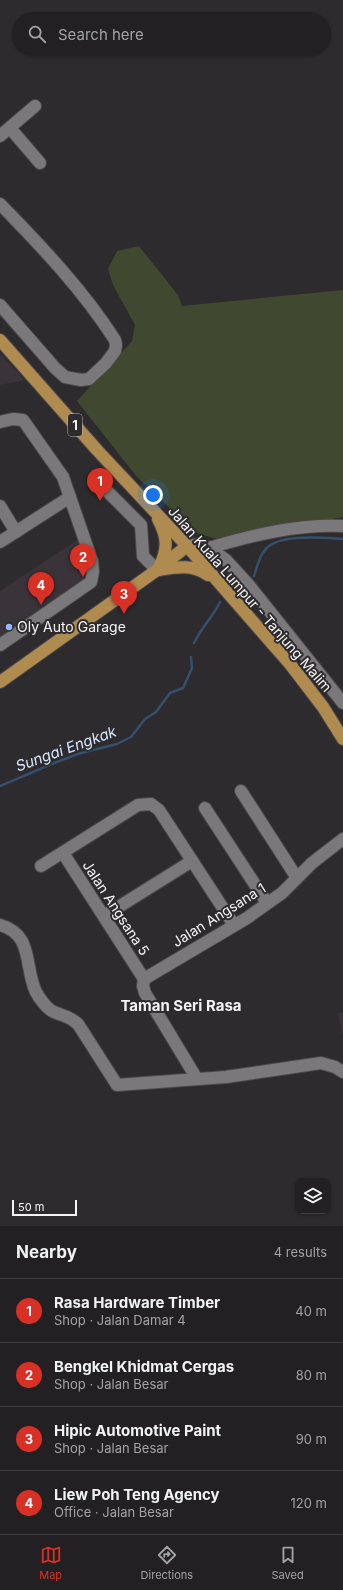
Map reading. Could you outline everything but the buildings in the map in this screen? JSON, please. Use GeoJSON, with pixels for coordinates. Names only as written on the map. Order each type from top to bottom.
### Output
{"type":"FeatureCollection","features":[{"type":"Feature","properties":{"kind":"main road","name":"Jalan Kuala Lumpur - Tanjung Malim"},"geometry":{"type":"LineString","coordinates":[[0,340],[97,450],[187,546],[290,664],[323,707],[343,739]]}},
{"type":"Feature","properties":{"kind":"main road"},"geometry":{"type":"LineString","coordinates":[[153,509],[161,526],[166,548],[157,570]]}},
{"type":"Feature","properties":{"kind":"main road"},"geometry":{"type":"LineString","coordinates":[[0,682],[157,570],[187,546]]}},
{"type":"Feature","properties":{"kind":"main road"},"geometry":{"type":"LineString","coordinates":[[157,570],[180,566],[196,568],[219,583]]}},
{"type":"Feature","properties":{"kind":"street"},"geometry":{"type":"LineString","coordinates":[[35,106],[4,128],[40,164]]}},
{"type":"Feature","properties":{"kind":"street"},"geometry":{"type":"LineString","coordinates":[[0,204],[46,252],[82,295],[115,340],[115,351],[106,363],[89,379],[81,380],[65,377],[55,368],[0,305]]}},
{"type":"Feature","properties":{"kind":"street"},"geometry":{"type":"LineString","coordinates":[[0,422],[13,419],[23,420],[63,477],[92,561],[93,572],[91,582],[0,645]]}},
{"type":"Feature","properties":{"kind":"street"},"geometry":{"type":"LineString","coordinates":[[107,490],[140,525],[143,556],[157,570]]}},
{"type":"Feature","properties":{"kind":"street"},"geometry":{"type":"LineString","coordinates":[[0,542],[70,498]]}},
{"type":"Feature","properties":{"kind":"street"},"geometry":{"type":"LineString","coordinates":[[0,506],[16,532]]}},
{"type":"Feature","properties":{"kind":"street"},"geometry":{"type":"LineString","coordinates":[[140,525],[153,509]]}},
{"type":"Feature","properties":{"kind":"street"},"geometry":{"type":"LineString","coordinates":[[209,548],[265,533],[299,528],[343,526]]}},
{"type":"Feature","properties":{"kind":"street"},"geometry":{"type":"LineString","coordinates":[[187,546],[200,544],[209,548],[226,560],[248,584],[343,703]]}},
{"type":"Feature","properties":{"kind":"street"},"geometry":{"type":"LineString","coordinates":[[241,791],[297,878]]}},
{"type":"Feature","properties":{"kind":"street"},"geometry":{"type":"LineString","coordinates":[[41,866],[138,806],[151,804],[159,810],[234,925]]}},
{"type":"Feature","properties":{"kind":"street"},"geometry":{"type":"LineString","coordinates":[[205,808],[267,903]]}},
{"type":"Feature","properties":{"kind":"street","name":"Jalan Angsana 1"},"geometry":{"type":"LineString","coordinates":[[144,980],[247,918],[282,893],[312,864],[343,839]]}},
{"type":"Feature","properties":{"kind":"street","name":"Jalan Angsana 5"},"geometry":{"type":"LineString","coordinates":[[63,853],[144,980],[143,986],[145,993],[197,1079]]}},
{"type":"Feature","properties":{"kind":"street"},"geometry":{"type":"LineString","coordinates":[[104,916],[192,861]]}},
{"type":"Feature","properties":{"kind":"street"},"geometry":{"type":"LineString","coordinates":[[0,925],[10,928],[24,944],[35,991],[46,1006],[53,1012],[70,1017],[78,1024],[117,1085],[226,1077],[321,1063],[335,1067],[343,1072]]}},
{"type":"Feature","properties":{"kind":"shaded area"},"geometry":{"type":"Polygon","coordinates":[[[0,353],[25,380],[0,385],[0,353]]]}},
{"type":"Feature","properties":{"kind":"shaded area"},"geometry":{"type":"Polygon","coordinates":[[[82,537],[89,581],[0,640],[0,591],[82,537]]]}},
{"type":"Feature","properties":{"kind":"shaded area"},"geometry":{"type":"Polygon","coordinates":[[[343,1012],[343,1036],[338,1014],[343,1012]]]}},
{"type":"Feature","properties":{"kind":"green space"},"geometry":{"type":"Polygon","coordinates":[[[139,246],[178,295],[182,306],[343,290],[343,517],[217,539],[196,533],[137,477],[77,401],[132,341],[135,325],[113,285],[108,269],[117,251],[139,246]]]}},
{"type":"Feature","properties":{"kind":"waterway","name":"Sungai Engkak"},"geometry":{"type":"LineString","coordinates":[[254,576],[265,550],[271,545],[280,541],[301,538],[343,539]]}},
{"type":"Feature","properties":{"kind":"waterway","name":"Sungai Engkak"},"geometry":{"type":"LineString","coordinates":[[194,643],[220,602]]}},
{"type":"Feature","properties":{"kind":"waterway","name":"Sungai Engkak"},"geometry":{"type":"LineString","coordinates":[[0,786],[54,763],[81,753],[117,744],[131,737],[145,719],[156,712],[170,693],[183,688],[192,668],[191,657]]}},
{"type":"Feature","properties":{"kind":"place","name":"Rasa Hardware Timber"},"geometry":{"type":"Point","coordinates":[100,501]}},
{"type":"Feature","properties":{"kind":"place","name":"Bengkel Khidmat Cergas"},"geometry":{"type":"Point","coordinates":[83,577]}},
{"type":"Feature","properties":{"kind":"place","name":"Liew Poh Teng Agency"},"geometry":{"type":"Point","coordinates":[41,605]}},
{"type":"Feature","properties":{"kind":"place","name":"Hipic Automotive Paint"},"geometry":{"type":"Point","coordinates":[124,614]}},
{"type":"Feature","properties":{"kind":"place","name":"Oly Auto Garage"},"geometry":{"type":"Point","coordinates":[9,627]}},
{"type":"Feature","properties":{"kind":"district","name":"Taman Seri Rasa"},"geometry":{"type":"Point","coordinates":[181,1006]}}]}
